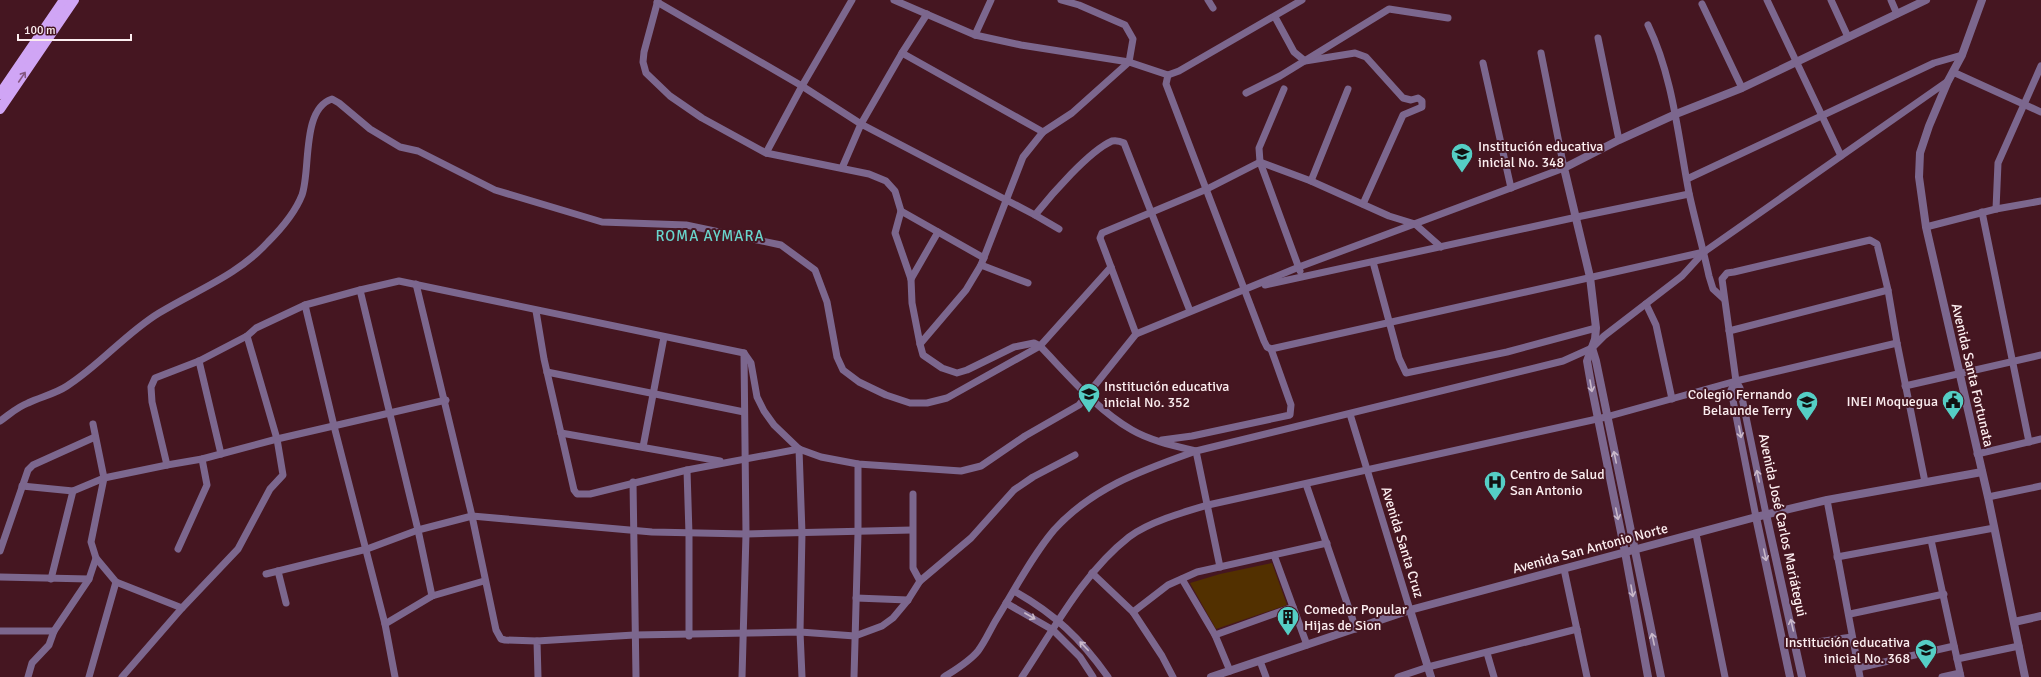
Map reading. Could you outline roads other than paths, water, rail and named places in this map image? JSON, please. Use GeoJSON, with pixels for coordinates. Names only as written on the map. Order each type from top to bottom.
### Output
{"type":"FeatureCollection","features":[{"type":"Feature","properties":{"kind":"main road"},"geometry":{"type":"LineString","coordinates":[[0,94],[64,0]]}},
{"type":"Feature","properties":{"kind":"main road"},"geometry":{"type":"LineString","coordinates":[[0,109],[74,0]]}},
{"type":"Feature","properties":{"kind":"street"},"geometry":{"type":"LineString","coordinates":[[766,152],[852,0]]}},
{"type":"Feature","properties":{"kind":"street"},"geometry":{"type":"LineString","coordinates":[[894,0],[975,35],[1021,45],[1129,62],[1168,75],[1179,71],[1275,17],[1302,0]]}},
{"type":"Feature","properties":{"kind":"street"},"geometry":{"type":"LineString","coordinates":[[975,35],[991,0]]}},
{"type":"Feature","properties":{"kind":"street"},"geometry":{"type":"LineString","coordinates":[[920,344],[966,290],[981,265],[1023,157],[1043,132],[1072,113],[1129,62],[1133,39],[1124,26],[1079,5],[1061,0]]}},
{"type":"Feature","properties":{"kind":"street"},"geometry":{"type":"LineString","coordinates":[[1208,0],[1213,8]]}},
{"type":"Feature","properties":{"kind":"street"},"geometry":{"type":"LineString","coordinates":[[1767,0],[1841,156]]}},
{"type":"Feature","properties":{"kind":"street"},"geometry":{"type":"LineString","coordinates":[[1831,0],[1848,37]]}},
{"type":"Feature","properties":{"kind":"street"},"geometry":{"type":"LineString","coordinates":[[1891,0],[1898,14]]}},
{"type":"Feature","properties":{"kind":"street"},"geometry":{"type":"LineString","coordinates":[[167,465],[152,402],[151,387],[156,378],[199,361],[247,336],[256,328],[305,305],[399,281],[536,311],[744,353],[751,363],[757,397],[764,411],[774,425],[799,449],[821,457],[858,464],[961,471],[981,466],[1025,436],[1079,405],[1136,334],[1299,267],[1564,168],[1619,140],[1676,114],[1742,88],[1926,0]]}},
{"type":"Feature","properties":{"kind":"street","name":"Avenida Santa Fortunata"},"geometry":{"type":"LineString","coordinates":[[1982,0],[1962,56],[1952,72],[1929,126],[1920,153],[1919,177],[1926,227],[1958,374],[1988,497],[2025,677]]}},
{"type":"Feature","properties":{"kind":"street"},"geometry":{"type":"LineString","coordinates":[[1058,229],[1035,215],[861,124],[802,86],[658,1],[644,52],[643,62],[646,73],[670,96],[702,118],[766,152],[869,174],[886,181],[895,191],[901,210],[896,233],[911,279],[912,303],[923,355],[942,368],[958,373],[1014,347],[1034,343],[1040,346],[1087,396],[1132,430],[1158,441],[1196,451]]}},
{"type":"Feature","properties":{"kind":"street"},"geometry":{"type":"LineString","coordinates":[[1702,4],[1742,88]]}},
{"type":"Feature","properties":{"kind":"street"},"geometry":{"type":"LineString","coordinates":[[1246,93],[1304,61],[1389,10],[1448,18]]}},
{"type":"Feature","properties":{"kind":"street"},"geometry":{"type":"LineString","coordinates":[[842,168],[861,124],[902,53],[927,14]]}},
{"type":"Feature","properties":{"kind":"street"},"geometry":{"type":"LineString","coordinates":[[1275,17],[1294,52],[1304,61]]}},
{"type":"Feature","properties":{"kind":"street"},"geometry":{"type":"LineString","coordinates":[[1648,25],[1661,58],[1676,114],[1689,194],[1713,289],[1724,299]]}},
{"type":"Feature","properties":{"kind":"street"},"geometry":{"type":"LineString","coordinates":[[1598,38],[1619,140]]}},
{"type":"Feature","properties":{"kind":"street"},"geometry":{"type":"LineString","coordinates":[[902,53],[1043,132]]}},
{"type":"Feature","properties":{"kind":"street"},"geometry":{"type":"LineString","coordinates":[[1304,61],[1356,53],[1366,57],[1403,98],[1411,100],[1418,98],[1422,101],[1422,107],[1403,115],[1363,204]]}},
{"type":"Feature","properties":{"kind":"street"},"geometry":{"type":"LineString","coordinates":[[1542,53],[1564,168],[1577,216],[1590,277],[1596,328],[1588,361],[1588,367],[1597,419],[1625,552],[1647,677],[1661,675],[1606,417],[1596,361],[1592,348]]}},
{"type":"Feature","properties":{"kind":"street"},"geometry":{"type":"LineString","coordinates":[[1687,179],[1822,117],[1934,63],[1962,56]]}},
{"type":"Feature","properties":{"kind":"street"},"geometry":{"type":"LineString","coordinates":[[1483,63],[1511,188]]}},
{"type":"Feature","properties":{"kind":"street"},"geometry":{"type":"LineString","coordinates":[[1996,209],[1998,163],[2041,66]]}},
{"type":"Feature","properties":{"kind":"street"},"geometry":{"type":"LineString","coordinates":[[1952,72],[2024,106],[2041,112]]}},
{"type":"Feature","properties":{"kind":"street"},"geometry":{"type":"LineString","coordinates":[[1158,441],[1192,436],[1290,415],[1292,405],[1271,349],[1267,347],[1264,341],[1246,290],[1166,84],[1168,75]]}},
{"type":"Feature","properties":{"kind":"street"},"geometry":{"type":"LineString","coordinates":[[944,677],[978,651],[1006,603],[1054,531],[1076,510],[1112,484],[1139,472],[1196,451],[1563,361],[1592,348],[1682,276],[1704,252],[1948,81]]}},
{"type":"Feature","properties":{"kind":"street"},"geometry":{"type":"LineString","coordinates":[[1284,89],[1258,148],[1260,162],[1302,276]]}},
{"type":"Feature","properties":{"kind":"street"},"geometry":{"type":"LineString","coordinates":[[1311,181],[1348,89]]}},
{"type":"Feature","properties":{"kind":"street"},"geometry":{"type":"LineString","coordinates":[[0,421],[27,403],[65,388],[90,370],[158,313],[243,266],[268,243],[290,217],[302,195],[308,162],[308,142],[316,113],[320,106],[332,99],[370,129],[400,146],[418,151],[495,190],[602,222],[686,225],[780,246],[815,270],[827,302],[837,356],[843,370],[860,382],[886,395],[910,403],[927,403],[947,398],[1040,346],[1111,268]]}},
{"type":"Feature","properties":{"kind":"street"},"geometry":{"type":"LineString","coordinates":[[1035,215],[1054,191],[1094,153],[1112,141],[1119,140],[1124,143],[1190,311]]}},
{"type":"Feature","properties":{"kind":"street"},"geometry":{"type":"LineString","coordinates":[[1136,334],[1100,238],[1102,233],[1151,214],[1207,189],[1260,162],[1311,181],[1389,216],[1415,224],[1441,247]]}},
{"type":"Feature","properties":{"kind":"street"},"geometry":{"type":"LineString","coordinates":[[1246,290],[1302,276],[1373,262],[1577,216],[1689,194]]}},
{"type":"Feature","properties":{"kind":"street"},"geometry":{"type":"LineString","coordinates":[[1926,227],[1982,212],[2041,201]]}},
{"type":"Feature","properties":{"kind":"street"},"geometry":{"type":"LineString","coordinates":[[901,210],[984,258]]}},
{"type":"Feature","properties":{"kind":"street"},"geometry":{"type":"LineString","coordinates":[[1982,212],[2029,442]]}},
{"type":"Feature","properties":{"kind":"street"},"geometry":{"type":"LineString","coordinates":[[911,279],[938,232]]}},
{"type":"Feature","properties":{"kind":"street","name":"Avenida José Carlos Mariátegui"},"geometry":{"type":"LineString","coordinates":[[1802,677],[1740,388],[1736,381],[1722,279],[1727,273],[1870,240],[1877,244],[1888,290],[1905,386],[1925,482]]}},
{"type":"Feature","properties":{"kind":"street"},"geometry":{"type":"LineString","coordinates":[[1271,349],[1704,252]]}},
{"type":"Feature","properties":{"kind":"street"},"geometry":{"type":"LineString","coordinates":[[1373,262],[1388,322],[1399,358],[1406,373],[1507,352],[1596,328]]}},
{"type":"Feature","properties":{"kind":"street"},"geometry":{"type":"LineString","coordinates":[[981,265],[1028,283]]}},
{"type":"Feature","properties":{"kind":"street"},"geometry":{"type":"LineString","coordinates":[[416,284],[446,400],[472,516],[484,581],[496,630],[501,639],[537,641],[634,635],[689,636],[800,632],[855,636],[882,626],[892,618],[908,600],[920,581],[971,538],[1014,490],[1033,477],[1075,455]]}},
{"type":"Feature","properties":{"kind":"street"},"geometry":{"type":"LineString","coordinates":[[360,290],[418,530],[432,596]]}},
{"type":"Feature","properties":{"kind":"street"},"geometry":{"type":"LineString","coordinates":[[1729,331],[1888,290]]}},
{"type":"Feature","properties":{"kind":"street"},"geometry":{"type":"LineString","coordinates":[[1646,304],[1656,325],[1672,399]]}},
{"type":"Feature","properties":{"kind":"street"},"geometry":{"type":"LineString","coordinates":[[305,305],[334,426],[367,549],[385,624],[395,677]]}},
{"type":"Feature","properties":{"kind":"street"},"geometry":{"type":"LineString","coordinates":[[536,311],[547,372],[574,490],[577,494],[590,494],[633,482],[724,462],[799,449]]}},
{"type":"Feature","properties":{"kind":"street"},"geometry":{"type":"LineString","coordinates":[[122,677],[182,608],[238,549],[270,489],[283,475],[277,439],[247,336]]}},
{"type":"Feature","properties":{"kind":"street"},"geometry":{"type":"LineString","coordinates":[[643,448],[664,337]]}},
{"type":"Feature","properties":{"kind":"street"},"geometry":{"type":"LineString","coordinates":[[1022,677],[1092,573],[1130,536],[1166,518],[1208,505],[1606,417],[1736,381],[1897,343]]}},
{"type":"Feature","properties":{"kind":"street"},"geometry":{"type":"LineString","coordinates":[[742,677],[746,534],[744,353]]}},
{"type":"Feature","properties":{"kind":"street"},"geometry":{"type":"LineString","coordinates":[[1905,386],[2012,360],[2041,355]]}},
{"type":"Feature","properties":{"kind":"street"},"geometry":{"type":"LineString","coordinates":[[199,361],[221,454]]}},
{"type":"Feature","properties":{"kind":"street"},"geometry":{"type":"LineString","coordinates":[[547,372],[744,412]]}},
{"type":"Feature","properties":{"kind":"street","name":"Avenida José Carlos Mariátegui"},"geometry":{"type":"LineString","coordinates":[[1736,381],[1731,390],[1790,677]]}},
{"type":"Feature","properties":{"kind":"street"},"geometry":{"type":"LineString","coordinates":[[22,486],[73,491],[104,478],[202,459],[277,439],[446,400]]}},
{"type":"Feature","properties":{"kind":"street","name":"Avenida Santa Cruz"},"geometry":{"type":"LineString","coordinates":[[1350,414],[1430,677]]}},
{"type":"Feature","properties":{"kind":"street"},"geometry":{"type":"LineString","coordinates":[[93,424],[104,478],[91,542],[96,558],[116,582],[182,608]]}},
{"type":"Feature","properties":{"kind":"street"},"geometry":{"type":"LineString","coordinates":[[561,433],[724,462]]}},
{"type":"Feature","properties":{"kind":"street"},"geometry":{"type":"LineString","coordinates":[[0,551],[28,470],[33,464],[95,437]]}},
{"type":"Feature","properties":{"kind":"street"},"geometry":{"type":"LineString","coordinates":[[1977,454],[2041,439]]}},
{"type":"Feature","properties":{"kind":"street"},"geometry":{"type":"LineString","coordinates":[[799,449],[802,533],[800,632],[802,677]]}},
{"type":"Feature","properties":{"kind":"street"},"geometry":{"type":"LineString","coordinates":[[1196,451],[1220,567]]}},
{"type":"Feature","properties":{"kind":"street"},"geometry":{"type":"LineString","coordinates":[[178,549],[207,485],[202,459]]}},
{"type":"Feature","properties":{"kind":"street"},"geometry":{"type":"LineString","coordinates":[[854,677],[858,532],[858,464]]}},
{"type":"Feature","properties":{"kind":"street"},"geometry":{"type":"LineString","coordinates":[[687,470],[689,534],[689,636]]}},
{"type":"Feature","properties":{"kind":"street","name":"Avenida San Antonio Norte"},"geometry":{"type":"LineString","coordinates":[[1211,677],[1410,610],[1766,514],[1827,500],[1982,472]]}},
{"type":"Feature","properties":{"kind":"street"},"geometry":{"type":"LineString","coordinates":[[633,482],[632,531],[636,677]]}},
{"type":"Feature","properties":{"kind":"street"},"geometry":{"type":"LineString","coordinates":[[1306,484],[1356,629]]}},
{"type":"Feature","properties":{"kind":"street"},"geometry":{"type":"LineString","coordinates":[[1988,497],[2041,486]]}},
{"type":"Feature","properties":{"kind":"street"},"geometry":{"type":"LineString","coordinates":[[51,579],[73,491]]}},
{"type":"Feature","properties":{"kind":"street"},"geometry":{"type":"LineString","coordinates":[[913,494],[913,568],[920,581]]}},
{"type":"Feature","properties":{"kind":"street"},"geometry":{"type":"LineString","coordinates":[[1827,500],[1850,614],[1852,637],[1860,677]]}},
{"type":"Feature","properties":{"kind":"street"},"geometry":{"type":"LineString","coordinates":[[266,574],[367,549],[418,530],[472,516],[632,531],[689,534],[912,530]]}},
{"type":"Feature","properties":{"kind":"street"},"geometry":{"type":"LineString","coordinates":[[1838,557],[1994,528]]}},
{"type":"Feature","properties":{"kind":"street"},"geometry":{"type":"LineString","coordinates":[[1696,534],[1725,677]]}},
{"type":"Feature","properties":{"kind":"street"},"geometry":{"type":"LineString","coordinates":[[1931,540],[1961,675],[1942,677]]}},
{"type":"Feature","properties":{"kind":"street"},"geometry":{"type":"LineString","coordinates":[[1132,612],[1168,585],[1197,572],[1327,543]]}},
{"type":"Feature","properties":{"kind":"street"},"geometry":{"type":"LineString","coordinates":[[1274,555],[1307,645]]}},
{"type":"Feature","properties":{"kind":"street"},"geometry":{"type":"LineString","coordinates":[[28,677],[32,663],[49,645],[54,631],[89,579],[96,558]]}},
{"type":"Feature","properties":{"kind":"street"},"geometry":{"type":"LineString","coordinates":[[1564,568],[1587,677]]}},
{"type":"Feature","properties":{"kind":"street"},"geometry":{"type":"LineString","coordinates":[[278,571],[286,603]]}},
{"type":"Feature","properties":{"kind":"street"},"geometry":{"type":"LineString","coordinates":[[1092,573],[1132,612],[1162,656],[1173,677]]}},
{"type":"Feature","properties":{"kind":"street"},"geometry":{"type":"LineString","coordinates":[[0,577],[89,579]]}},
{"type":"Feature","properties":{"kind":"street"},"geometry":{"type":"LineString","coordinates":[[1182,579],[1215,635],[1230,671]]}},
{"type":"Feature","properties":{"kind":"street"},"geometry":{"type":"LineString","coordinates":[[385,624],[432,596],[484,581]]}},
{"type":"Feature","properties":{"kind":"street"},"geometry":{"type":"LineString","coordinates":[[89,677],[116,582]]}},
{"type":"Feature","properties":{"kind":"street"},"geometry":{"type":"LineString","coordinates":[[1014,591],[1036,604],[1059,621],[1088,649],[1108,677]]}},
{"type":"Feature","properties":{"kind":"street"},"geometry":{"type":"LineString","coordinates":[[1850,614],[1944,594]]}},
{"type":"Feature","properties":{"kind":"street"},"geometry":{"type":"LineString","coordinates":[[856,598],[908,600]]}},
{"type":"Feature","properties":{"kind":"street"},"geometry":{"type":"LineString","coordinates":[[1006,603],[1053,630],[1080,658],[1093,677]]}},
{"type":"Feature","properties":{"kind":"street"},"geometry":{"type":"LineString","coordinates":[[1215,635],[1293,607]]}},
{"type":"Feature","properties":{"kind":"street"},"geometry":{"type":"LineString","coordinates":[[2014,622],[2041,616]]}},
{"type":"Feature","properties":{"kind":"street"},"geometry":{"type":"LineString","coordinates":[[1398,677],[1428,667],[1488,653],[1577,629]]}},
{"type":"Feature","properties":{"kind":"street"},"geometry":{"type":"LineString","coordinates":[[0,631],[54,631]]}},
{"type":"Feature","properties":{"kind":"street"},"geometry":{"type":"LineString","coordinates":[[1784,642],[1796,645],[1852,637]]}},
{"type":"Feature","properties":{"kind":"street"},"geometry":{"type":"LineString","coordinates":[[537,641],[538,677]]}},
{"type":"Feature","properties":{"kind":"street"},"geometry":{"type":"LineString","coordinates":[[1858,668],[1954,646]]}},
{"type":"Feature","properties":{"kind":"street"},"geometry":{"type":"LineString","coordinates":[[1957,660],[2019,646]]}},
{"type":"Feature","properties":{"kind":"street"},"geometry":{"type":"LineString","coordinates":[[1488,653],[1494,677]]}},
{"type":"Feature","properties":{"kind":"street"},"geometry":{"type":"LineString","coordinates":[[1260,661],[1266,677]]}},
{"type":"Feature","properties":{"kind":"place","name":"Institución educativa inicial No. 348"},"geometry":{"type":"Point","coordinates":[1462,174]}},
{"type":"Feature","properties":{"kind":"place","name":"Institución educativa inicial No. 352"},"geometry":{"type":"Point","coordinates":[1089,414]}},
{"type":"Feature","properties":{"kind":"place","name":"INEI Moquegua"},"geometry":{"type":"Point","coordinates":[1953,420]}},
{"type":"Feature","properties":{"kind":"place","name":"Colegio Fernando Belaunde Terry"},"geometry":{"type":"Point","coordinates":[1807,422]}},
{"type":"Feature","properties":{"kind":"place","name":"Centro de Salud San Antonio"},"geometry":{"type":"Point","coordinates":[1495,502]}},
{"type":"Feature","properties":{"kind":"place","name":"Comedor Popular Hijas de Sion"},"geometry":{"type":"Point","coordinates":[1288,636]}},
{"type":"Feature","properties":{"kind":"place","name":"Institución educativa inicial No. 368"},"geometry":{"type":"Point","coordinates":[1926,670]}},
{"type":"Feature","properties":{"kind":"district","name":"ROMA AYMARA"},"geometry":{"type":"Point","coordinates":[710,236]}}]}
